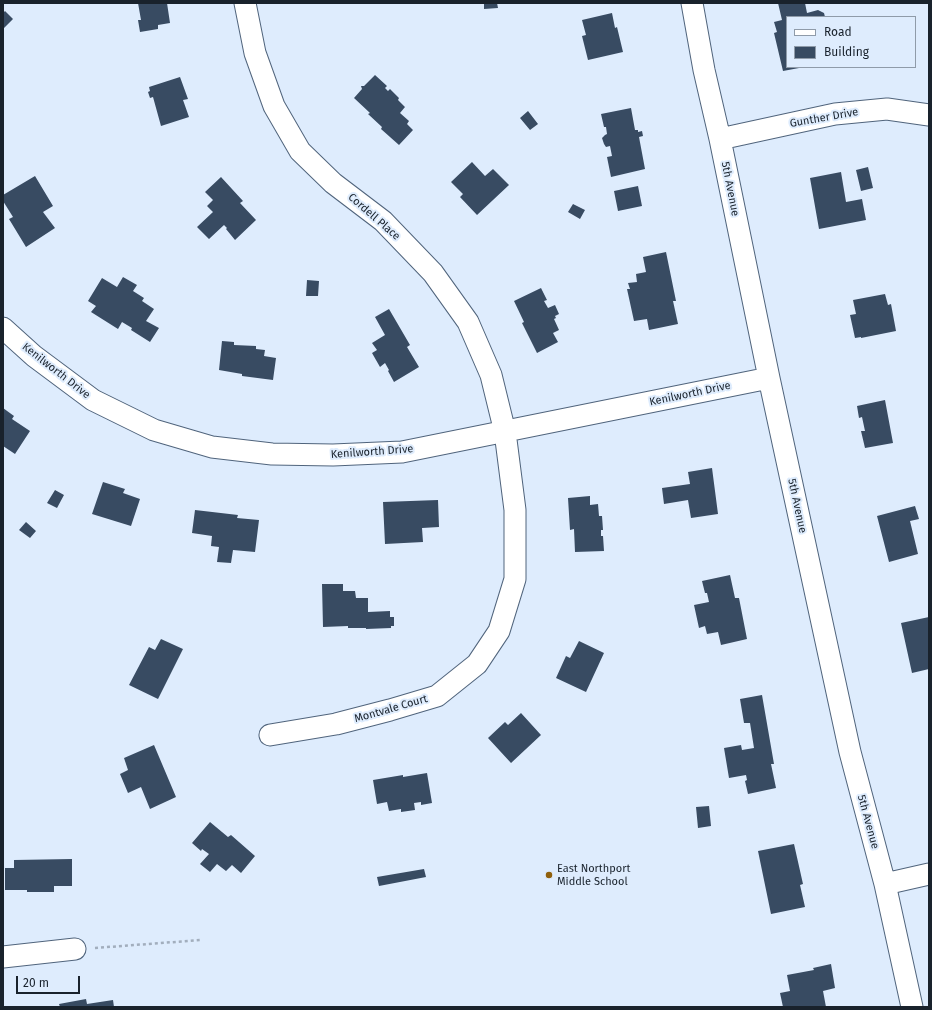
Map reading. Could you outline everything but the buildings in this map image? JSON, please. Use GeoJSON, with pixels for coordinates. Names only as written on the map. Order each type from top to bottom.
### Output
{"type":"FeatureCollection","features":[{"type":"Feature","properties":{"kind":"street","name":"Cordell Place"},"geometry":{"type":"LineString","coordinates":[[245,3],[255,53],[274,106],[300,150],[334,183],[383,221],[434,273],[468,322],[491,374],[505,432]]}},
{"type":"Feature","properties":{"kind":"street","name":"5th Avenue"},"geometry":{"type":"LineString","coordinates":[[692,3],[704,70],[720,139],[769,378],[850,752],[884,884],[912,1007]]}},
{"type":"Feature","properties":{"kind":"street","name":"Gunther Drive"},"geometry":{"type":"LineString","coordinates":[[720,139],[835,114],[887,109],[929,115]]}},
{"type":"Feature","properties":{"kind":"street","name":"Kenilworth Drive"},"geometry":{"type":"LineString","coordinates":[[3,328],[34,356],[93,400],[154,430],[212,447],[272,454],[333,455],[402,452],[769,378]]}},
{"type":"Feature","properties":{"kind":"street","name":"Montvale Court"},"geometry":{"type":"LineString","coordinates":[[270,735],[336,724],[437,696],[477,664],[499,631],[515,579],[515,510],[505,432]]}},
{"type":"Feature","properties":{"kind":"street"},"geometry":{"type":"LineString","coordinates":[[884,884],[929,874]]}},
{"type":"Feature","properties":{"kind":"street"},"geometry":{"type":"LineString","coordinates":[[3,957],[75,949]]}},
{"type":"Feature","properties":{"kind":"path"},"geometry":{"type":"LineString","coordinates":[[75,949],[201,940]]}},
{"type":"Feature","properties":{"kind":"place","name":"East Northport Middle School"},"geometry":{"type":"Point","coordinates":[549,875]}}]}
